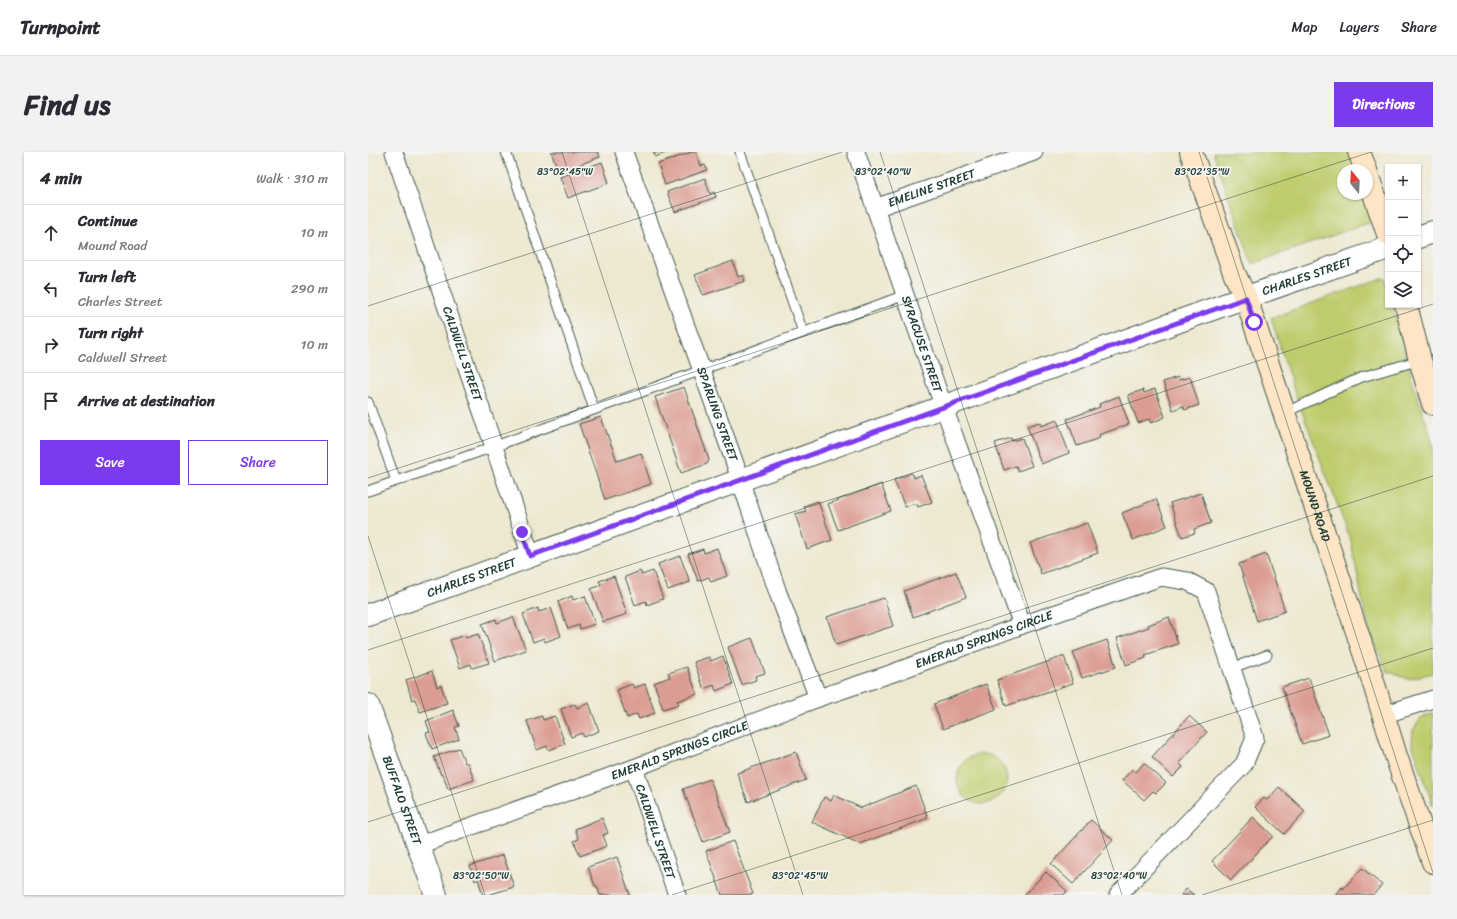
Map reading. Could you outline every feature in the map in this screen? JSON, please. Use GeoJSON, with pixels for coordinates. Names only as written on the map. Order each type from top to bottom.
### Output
{"type":"FeatureCollection","features":[{"type":"Feature","properties":{"kind":"main road","name":"MOUND ROAD"},"geometry":{"type":"LineString","coordinates":[[1191,152],[1235,275],[1246,298],[1397,759],[1433,862]]}},
{"type":"Feature","properties":{"kind":"main road"},"geometry":{"type":"LineString","coordinates":[[1359,152],[1364,164]]}},
{"type":"Feature","properties":{"kind":"main road"},"geometry":{"type":"LineString","coordinates":[[1373,191],[1385,225]]}},
{"type":"Feature","properties":{"kind":"main road"},"geometry":{"type":"LineString","coordinates":[[1407,308],[1433,404]]}},
{"type":"Feature","properties":{"kind":"street","name":"CALDWELL STREET"},"geometry":{"type":"LineString","coordinates":[[394,152],[530,556]]}},
{"type":"Feature","properties":{"kind":"street","name":"SPARLING STREET"},"geometry":{"type":"LineString","coordinates":[[624,152],[740,480],[778,593],[818,698]]}},
{"type":"Feature","properties":{"kind":"street","name":"SYRACUSE STREET"},"geometry":{"type":"LineString","coordinates":[[856,152],[1022,625]]}},
{"type":"Feature","properties":{"kind":"street","name":"EMELINE STREET"},"geometry":{"type":"LineString","coordinates":[[875,208],[1034,152]]}},
{"type":"Feature","properties":{"kind":"street"},"geometry":{"type":"LineString","coordinates":[[1421,236],[1433,232]]}},
{"type":"Feature","properties":{"kind":"street","name":"CHARLES STREET"},"geometry":{"type":"LineString","coordinates":[[368,615],[944,406],[1385,249]]}},
{"type":"Feature","properties":{"kind":"street","name":"EMERALD SPRINGS CIRCLE"},"geometry":{"type":"LineString","coordinates":[[418,845],[634,768],[818,698],[890,674],[1022,625],[1161,577],[1187,581],[1206,591],[1255,738],[1244,764],[1118,895]]}},
{"type":"Feature","properties":{"kind":"street"},"geometry":{"type":"LineString","coordinates":[[1383,715],[1433,699]]}},
{"type":"Feature","properties":{"kind":"street","name":"BUFFALO STREET"},"geometry":{"type":"LineString","coordinates":[[368,705],[436,895]]}},
{"type":"Feature","properties":{"kind":"street","name":"CALDWELL STREET"},"geometry":{"type":"LineString","coordinates":[[634,768],[677,895]]}},
{"type":"Feature","properties":{"kind":"lane"},"geometry":{"type":"LineString","coordinates":[[506,152],[594,409]]}},
{"type":"Feature","properties":{"kind":"lane"},"geometry":{"type":"LineString","coordinates":[[740,152],[803,332]]}},
{"type":"Feature","properties":{"kind":"lane"},"geometry":{"type":"LineString","coordinates":[[368,491],[493,447],[905,295]]}},
{"type":"Feature","properties":{"kind":"lane"},"geometry":{"type":"LineString","coordinates":[[1284,413],[1362,377],[1420,360]]}},
{"type":"Feature","properties":{"kind":"lane"},"geometry":{"type":"LineString","coordinates":[[368,402],[396,481]]}},
{"type":"Feature","properties":{"kind":"lane"},"geometry":{"type":"LineString","coordinates":[[1232,668],[1267,655]]}},
{"type":"Feature","properties":{"kind":"green space"},"geometry":{"type":"Polygon","coordinates":[[[1213,152],[1350,152],[1354,164],[1337,164],[1337,200],[1367,200],[1374,221],[1252,264],[1213,152]]]}},
{"type":"Feature","properties":{"kind":"green space"},"geometry":{"type":"Polygon","coordinates":[[[1384,277],[1385,308],[1393,308],[1413,382],[1433,444],[1433,673],[1408,679],[1387,671],[1370,632],[1351,541],[1292,385],[1271,318],[1384,277]]]}},
{"type":"Feature","properties":{"kind":"green space"},"geometry":{"type":"Polygon","coordinates":[[[1433,713],[1433,806],[1412,744],[1413,730],[1421,718],[1433,713]]]}},
{"type":"Feature","properties":{"kind":"green space"},"geometry":{"type":"Polygon","coordinates":[[[977,754],[987,754],[1000,761],[1007,774],[1007,784],[1000,797],[987,804],[977,804],[968,800],[961,793],[957,784],[957,774],[961,765],[968,758],[977,754]]]}},
{"type":"Feature","properties":{"kind":"building"},"geometry":{"type":"Polygon","coordinates":[[[551,152],[598,152],[600,157],[559,172],[551,152]]]}},
{"type":"Feature","properties":{"kind":"building"},"geometry":{"type":"Polygon","coordinates":[[[654,152],[668,152],[655,157],[654,152]]]}},
{"type":"Feature","properties":{"kind":"building"},"geometry":{"type":"Polygon","coordinates":[[[692,152],[696,152],[701,166],[705,165],[707,170],[665,185],[658,164],[692,152]]]}},
{"type":"Feature","properties":{"kind":"building"},"geometry":{"type":"Polygon","coordinates":[[[602,162],[609,183],[568,198],[560,177],[602,162]]]}},
{"type":"Feature","properties":{"kind":"building"},"geometry":{"type":"Polygon","coordinates":[[[705,178],[710,194],[714,192],[716,197],[675,212],[667,192],[705,178]]]}},
{"type":"Feature","properties":{"kind":"building"},"geometry":{"type":"Polygon","coordinates":[[[733,261],[738,277],[743,275],[745,281],[703,295],[695,275],[733,261]]]}},
{"type":"Feature","properties":{"kind":"building"},"geometry":{"type":"Polygon","coordinates":[[[1178,377],[1179,380],[1190,377],[1199,405],[1185,410],[1183,406],[1173,410],[1163,382],[1178,377]]]}},
{"type":"Feature","properties":{"kind":"building"},"geometry":{"type":"Polygon","coordinates":[[[684,387],[709,460],[707,464],[681,473],[655,397],[684,387]]]}},
{"type":"Feature","properties":{"kind":"building"},"geometry":{"type":"Polygon","coordinates":[[[1155,389],[1165,417],[1151,423],[1149,419],[1138,423],[1128,395],[1143,390],[1144,393],[1155,389]]]}},
{"type":"Feature","properties":{"kind":"building"},"geometry":{"type":"Polygon","coordinates":[[[1119,396],[1129,424],[1099,435],[1100,438],[1077,446],[1067,419],[1100,407],[1099,404],[1119,396]]]}},
{"type":"Feature","properties":{"kind":"building"},"geometry":{"type":"Polygon","coordinates":[[[601,417],[617,461],[641,453],[651,484],[605,500],[579,424],[601,417]]]}},
{"type":"Feature","properties":{"kind":"building"},"geometry":{"type":"Polygon","coordinates":[[[1057,420],[1069,453],[1041,464],[1027,426],[1040,422],[1041,426],[1057,420]]]}},
{"type":"Feature","properties":{"kind":"building"},"geometry":{"type":"Polygon","coordinates":[[[1011,438],[1012,441],[1022,438],[1032,466],[1018,471],[1016,466],[1004,470],[995,443],[1011,438]]]}},
{"type":"Feature","properties":{"kind":"building"},"geometry":{"type":"Polygon","coordinates":[[[912,473],[914,478],[921,475],[932,502],[918,507],[916,503],[905,507],[894,480],[912,473]]]}},
{"type":"Feature","properties":{"kind":"building"},"geometry":{"type":"Polygon","coordinates":[[[881,484],[891,511],[838,530],[828,504],[881,484]]]}},
{"type":"Feature","properties":{"kind":"building"},"geometry":{"type":"Polygon","coordinates":[[[1201,493],[1211,523],[1194,529],[1195,533],[1182,537],[1170,503],[1201,493]]]}},
{"type":"Feature","properties":{"kind":"building"},"geometry":{"type":"Polygon","coordinates":[[[1156,499],[1167,526],[1133,540],[1122,513],[1156,499]]]}},
{"type":"Feature","properties":{"kind":"building"},"geometry":{"type":"Polygon","coordinates":[[[818,501],[832,540],[807,549],[795,514],[806,511],[804,506],[818,501]]]}},
{"type":"Feature","properties":{"kind":"building"},"geometry":{"type":"Polygon","coordinates":[[[1087,523],[1098,553],[1041,574],[1030,543],[1087,523]]]}},
{"type":"Feature","properties":{"kind":"building"},"geometry":{"type":"Polygon","coordinates":[[[717,548],[727,576],[711,582],[709,577],[698,581],[688,554],[703,549],[704,553],[717,548]]]}},
{"type":"Feature","properties":{"kind":"building"},"geometry":{"type":"Polygon","coordinates":[[[1266,554],[1285,611],[1257,621],[1239,564],[1266,554]]]}},
{"type":"Feature","properties":{"kind":"building"},"geometry":{"type":"Polygon","coordinates":[[[680,556],[690,582],[668,590],[658,564],[680,556]]]}},
{"type":"Feature","properties":{"kind":"building"},"geometry":{"type":"Polygon","coordinates":[[[640,571],[642,575],[653,571],[663,599],[647,605],[646,601],[635,605],[625,577],[640,571]]]}},
{"type":"Feature","properties":{"kind":"building"},"geometry":{"type":"Polygon","coordinates":[[[956,572],[966,597],[913,617],[904,591],[956,572]]]}},
{"type":"Feature","properties":{"kind":"building"},"geometry":{"type":"Polygon","coordinates":[[[614,576],[627,614],[603,622],[591,589],[601,585],[599,581],[614,576]]]}},
{"type":"Feature","properties":{"kind":"building"},"geometry":{"type":"Polygon","coordinates":[[[572,596],[573,600],[585,596],[595,624],[580,629],[579,625],[568,629],[558,602],[572,596]]]}},
{"type":"Feature","properties":{"kind":"building"},"geometry":{"type":"Polygon","coordinates":[[[884,598],[893,626],[836,645],[827,617],[884,598]]]}},
{"type":"Feature","properties":{"kind":"building"},"geometry":{"type":"Polygon","coordinates":[[[538,608],[539,612],[551,608],[561,636],[545,642],[544,638],[533,642],[523,614],[538,608]]]}},
{"type":"Feature","properties":{"kind":"building"},"geometry":{"type":"Polygon","coordinates":[[[513,617],[526,650],[495,661],[482,624],[496,619],[497,623],[513,617]]]}},
{"type":"Feature","properties":{"kind":"building"},"geometry":{"type":"Polygon","coordinates":[[[1169,617],[1178,644],[1145,655],[1146,658],[1126,665],[1117,638],[1149,627],[1148,625],[1169,617]]]}},
{"type":"Feature","properties":{"kind":"building"},"geometry":{"type":"Polygon","coordinates":[[[478,634],[489,663],[472,668],[471,664],[460,668],[450,640],[465,635],[466,638],[478,634]]]}},
{"type":"Feature","properties":{"kind":"building"},"geometry":{"type":"Polygon","coordinates":[[[752,638],[765,673],[755,676],[756,680],[742,685],[728,647],[752,638]]]}},
{"type":"Feature","properties":{"kind":"building"},"geometry":{"type":"Polygon","coordinates":[[[1107,640],[1116,667],[1082,678],[1073,652],[1107,640]]]}},
{"type":"Feature","properties":{"kind":"building"},"geometry":{"type":"Polygon","coordinates":[[[723,656],[733,684],[716,691],[714,685],[704,689],[694,662],[709,657],[711,661],[723,656]]]}},
{"type":"Feature","properties":{"kind":"building"},"geometry":{"type":"Polygon","coordinates":[[[1064,656],[1073,683],[1006,706],[997,680],[1064,656]]]}},
{"type":"Feature","properties":{"kind":"building"},"geometry":{"type":"Polygon","coordinates":[[[687,667],[697,694],[677,701],[679,704],[663,709],[654,683],[670,677],[668,673],[687,667]]]}},
{"type":"Feature","properties":{"kind":"building"},"geometry":{"type":"Polygon","coordinates":[[[432,671],[437,687],[441,685],[447,703],[420,712],[415,699],[412,700],[406,680],[432,671]]]}},
{"type":"Feature","properties":{"kind":"building"},"geometry":{"type":"Polygon","coordinates":[[[1309,678],[1329,735],[1302,744],[1282,687],[1309,678]]]}},
{"type":"Feature","properties":{"kind":"building"},"geometry":{"type":"Polygon","coordinates":[[[632,684],[634,688],[645,684],[655,713],[639,719],[637,714],[627,718],[617,690],[632,684]]]}},
{"type":"Feature","properties":{"kind":"building"},"geometry":{"type":"Polygon","coordinates":[[[986,684],[996,709],[943,729],[934,704],[986,684]]]}},
{"type":"Feature","properties":{"kind":"building"},"geometry":{"type":"Polygon","coordinates":[[[589,703],[599,731],[584,737],[582,733],[571,737],[561,709],[575,704],[577,708],[589,703]]]}},
{"type":"Feature","properties":{"kind":"building"},"geometry":{"type":"Polygon","coordinates":[[[453,710],[459,726],[455,727],[459,739],[432,749],[426,733],[430,732],[426,721],[453,710]]]}},
{"type":"Feature","properties":{"kind":"building"},"geometry":{"type":"Polygon","coordinates":[[[542,716],[543,720],[555,716],[565,744],[549,750],[547,746],[537,750],[527,721],[542,716]]]}},
{"type":"Feature","properties":{"kind":"building"},"geometry":{"type":"Polygon","coordinates":[[[1189,716],[1207,732],[1179,763],[1183,767],[1173,777],[1152,757],[1189,716]]]}},
{"type":"Feature","properties":{"kind":"building"},"geometry":{"type":"Polygon","coordinates":[[[459,748],[465,763],[468,763],[474,780],[448,789],[434,757],[459,748]]]}},
{"type":"Feature","properties":{"kind":"building"},"geometry":{"type":"Polygon","coordinates":[[[796,752],[806,780],[748,802],[737,773],[796,752]]]}},
{"type":"Feature","properties":{"kind":"building"},"geometry":{"type":"Polygon","coordinates":[[[1144,763],[1166,783],[1156,793],[1153,791],[1144,800],[1122,780],[1133,769],[1136,772],[1144,763]]]}},
{"type":"Feature","properties":{"kind":"building"},"geometry":{"type":"Polygon","coordinates":[[[710,779],[730,832],[703,842],[683,789],[710,779]]]}},
{"type":"Feature","properties":{"kind":"building"},"geometry":{"type":"Polygon","coordinates":[[[916,786],[928,818],[860,844],[812,822],[824,797],[831,801],[834,795],[861,808],[916,786]]]}},
{"type":"Feature","properties":{"kind":"building"},"geometry":{"type":"Polygon","coordinates":[[[1279,787],[1305,811],[1284,834],[1255,807],[1264,798],[1267,800],[1279,787]]]}},
{"type":"Feature","properties":{"kind":"building"},"geometry":{"type":"Polygon","coordinates":[[[1253,817],[1273,836],[1231,880],[1212,861],[1253,817]]]}},
{"type":"Feature","properties":{"kind":"building"},"geometry":{"type":"Polygon","coordinates":[[[602,818],[608,833],[603,835],[607,846],[580,856],[574,841],[579,839],[575,829],[602,818]]]}},
{"type":"Feature","properties":{"kind":"building"},"geometry":{"type":"Polygon","coordinates":[[[1091,820],[1113,840],[1073,884],[1051,864],[1091,820]]]}},
{"type":"Feature","properties":{"kind":"building"},"geometry":{"type":"Polygon","coordinates":[[[733,841],[753,894],[722,895],[706,851],[733,841]]]}},
{"type":"Feature","properties":{"kind":"building"},"geometry":{"type":"Polygon","coordinates":[[[503,855],[514,887],[488,895],[483,895],[478,879],[475,881],[470,866],[503,855]]]}},
{"type":"Feature","properties":{"kind":"building"},"geometry":{"type":"Polygon","coordinates":[[[617,857],[630,895],[600,895],[588,867],[617,857]]]}},
{"type":"Feature","properties":{"kind":"building"},"geometry":{"type":"Polygon","coordinates":[[[1362,868],[1382,885],[1373,895],[1335,895],[1342,887],[1343,889],[1362,868]]]}},
{"type":"Feature","properties":{"kind":"building"},"geometry":{"type":"Polygon","coordinates":[[[1046,872],[1067,891],[1064,895],[1024,895],[1046,872]]]}},
{"type":"Feature","properties":{"kind":"building"},"geometry":{"type":"Polygon","coordinates":[[[1186,889],[1194,895],[1181,895],[1186,889]]]}},
{"type":"Feature","properties":{"kind":"route"},"geometry":{"type":"LineString","coordinates":[[522,532],[530,556],[1246,298],[1254,322]]}}]}
